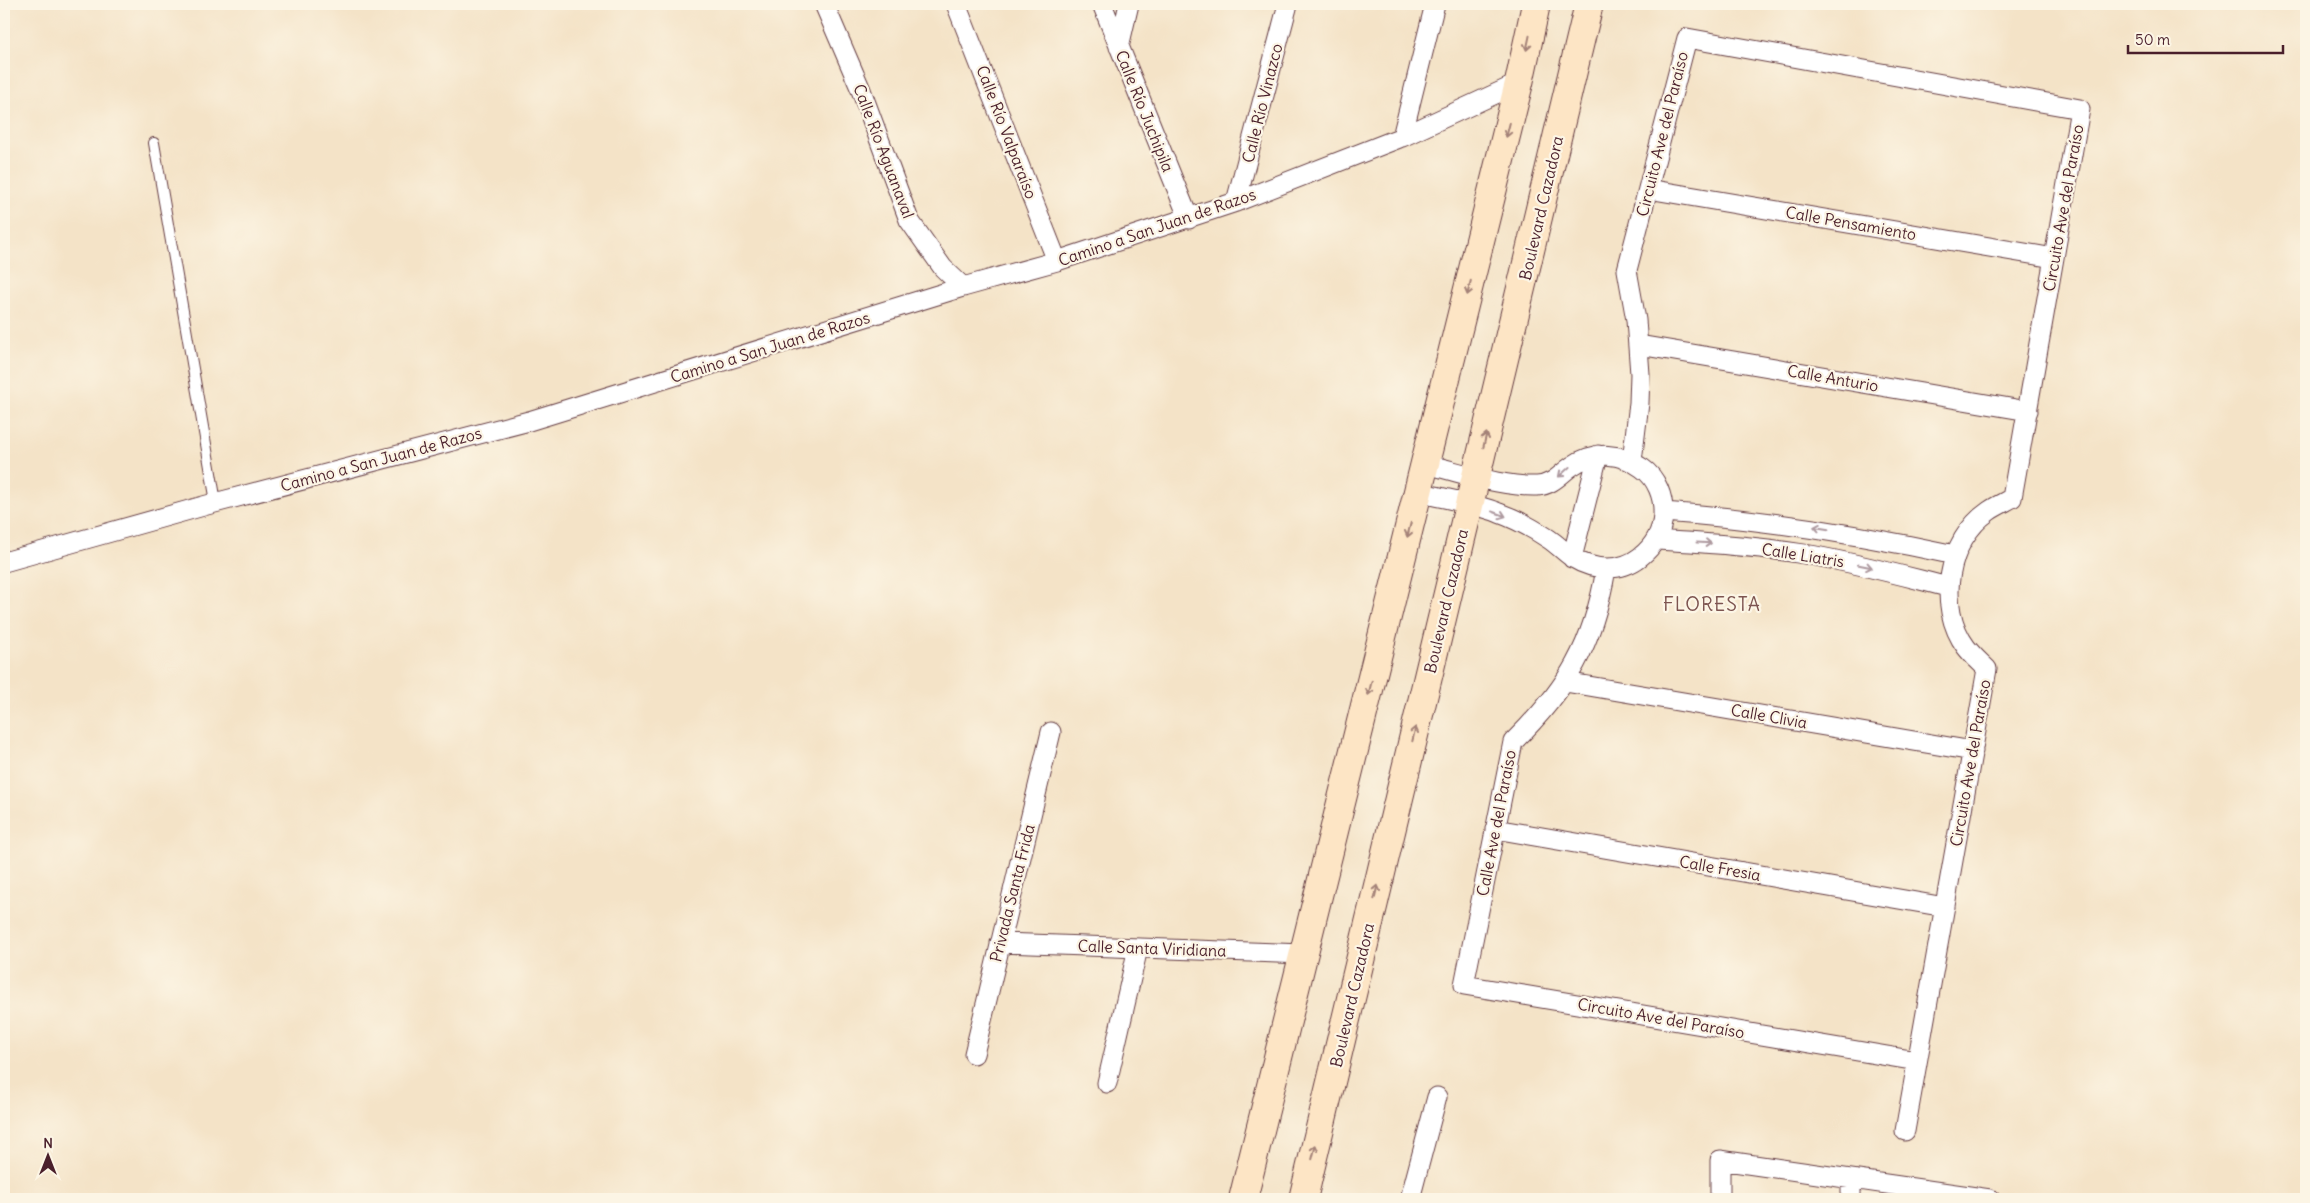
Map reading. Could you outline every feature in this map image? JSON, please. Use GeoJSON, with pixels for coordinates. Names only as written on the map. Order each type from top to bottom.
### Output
{"type":"FeatureCollection","features":[{"type":"Feature","properties":{"kind":"street","name":"Calle Río Aguanaval"},"geometry":{"type":"LineString","coordinates":[[824,4],[861,90],[909,220],[943,268],[963,287]]}},
{"type":"Feature","properties":{"kind":"street","name":"Calle Río Valparaíso"},"geometry":{"type":"LineString","coordinates":[[956,4],[1057,261]]}},
{"type":"Feature","properties":{"kind":"street","name":"Calle Río Juchipila"},"geometry":{"type":"LineString","coordinates":[[1102,4],[1189,219]]}},
{"type":"Feature","properties":{"kind":"street"},"geometry":{"type":"LineString","coordinates":[[1119,47],[1130,4]]}},
{"type":"Feature","properties":{"kind":"street","name":"Calle Río Vinazco"},"geometry":{"type":"LineString","coordinates":[[1236,202],[1288,4]]}},
{"type":"Feature","properties":{"kind":"street"},"geometry":{"type":"LineString","coordinates":[[1402,137],[1435,4]]}},
{"type":"Feature","properties":{"kind":"street"},"geometry":{"type":"LineString","coordinates":[[1244,1199],[1519,83],[1536,4]]}},
{"type":"Feature","properties":{"kind":"street","name":"Boulevard Cazadora"},"geometry":{"type":"LineString","coordinates":[[1303,1199],[1589,4]]}},
{"type":"Feature","properties":{"kind":"street","name":"Circuito Ave del Paraíso"},"geometry":{"type":"LineString","coordinates":[[1632,461],[1639,403],[1639,345],[1627,270],[1687,38],[2080,109],[2012,498],[1988,511],[1968,531],[1955,556],[1948,588],[1952,618],[1955,626],[1966,647],[1987,669],[1905,1131]]}},
{"type":"Feature","properties":{"kind":"street","name":"Camino a San Juan de Razos"},"geometry":{"type":"LineString","coordinates":[[4,562],[216,502],[528,421],[963,287],[1057,261],[1236,202],[1402,137],[1519,83]]}},
{"type":"Feature","properties":{"kind":"street","name":"Calle Pensamiento"},"geometry":{"type":"LineString","coordinates":[[1648,189],[2054,258]]}},
{"type":"Feature","properties":{"kind":"street","name":"Calle Anturio"},"geometry":{"type":"LineString","coordinates":[[1639,345],[2028,411]]}},
{"type":"Feature","properties":{"kind":"street"},"geometry":{"type":"LineString","coordinates":[[1418,492],[1498,512],[1525,524],[1550,539],[1572,558],[1588,566],[1621,567],[1635,561],[1647,552],[1656,540],[1663,521],[1661,496],[1655,482],[1645,470],[1622,457],[1598,455],[1578,462],[1550,483],[1538,486],[1505,482],[1425,464]]}},
{"type":"Feature","properties":{"kind":"street"},"geometry":{"type":"LineString","coordinates":[[1572,558],[1598,455]]}},
{"type":"Feature","properties":{"kind":"street","name":"Calle Liatris"},"geometry":{"type":"LineString","coordinates":[[1663,512],[1737,517],[1810,526],[1883,539],[1955,556]]}},
{"type":"Feature","properties":{"kind":"street","name":"Calle Liatris"},"geometry":{"type":"LineString","coordinates":[[1656,540],[1730,544],[1804,554],[1876,568],[1948,588]]}},
{"type":"Feature","properties":{"kind":"street","name":"Calle Ave del Paraíso"},"geometry":{"type":"LineString","coordinates":[[1464,985],[1513,742],[1541,714],[1565,682],[1592,628],[1606,568]]}},
{"type":"Feature","properties":{"kind":"street","name":"Calle Clivia"},"geometry":{"type":"LineString","coordinates":[[1565,682],[1973,751]]}},
{"type":"Feature","properties":{"kind":"street","name":"Privada Santa Frida"},"geometry":{"type":"LineString","coordinates":[[974,1054],[1051,732]]}},
{"type":"Feature","properties":{"kind":"street","name":"Calle Fresia"},"geometry":{"type":"LineString","coordinates":[[1495,829],[1945,907]]}},
{"type":"Feature","properties":{"kind":"street","name":"Calle Santa Viridiana"},"geometry":{"type":"LineString","coordinates":[[1000,943],[1304,954]]}},
{"type":"Feature","properties":{"kind":"street"},"geometry":{"type":"LineString","coordinates":[[1107,1083],[1138,948]]}},
{"type":"Feature","properties":{"kind":"street","name":"Circuito Ave del Paraíso"},"geometry":{"type":"LineString","coordinates":[[1464,985],[1917,1061]]}},
{"type":"Feature","properties":{"kind":"street"},"geometry":{"type":"LineString","coordinates":[[1410,1199],[1437,1098]]}},
{"type":"Feature","properties":{"kind":"street"},"geometry":{"type":"LineString","coordinates":[[1720,1199],[1720,1160],[1986,1199]]}},
{"type":"Feature","properties":{"kind":"street"},"geometry":{"type":"LineString","coordinates":[[1851,1179],[1851,1199]]}},
{"type":"Feature","properties":{"kind":"lane"},"geometry":{"type":"LineString","coordinates":[[154,143],[216,502]]}},
{"type":"Feature","properties":{"kind":"district","name":"FLORESTA"},"geometry":{"type":"Point","coordinates":[1712,604]}}]}
